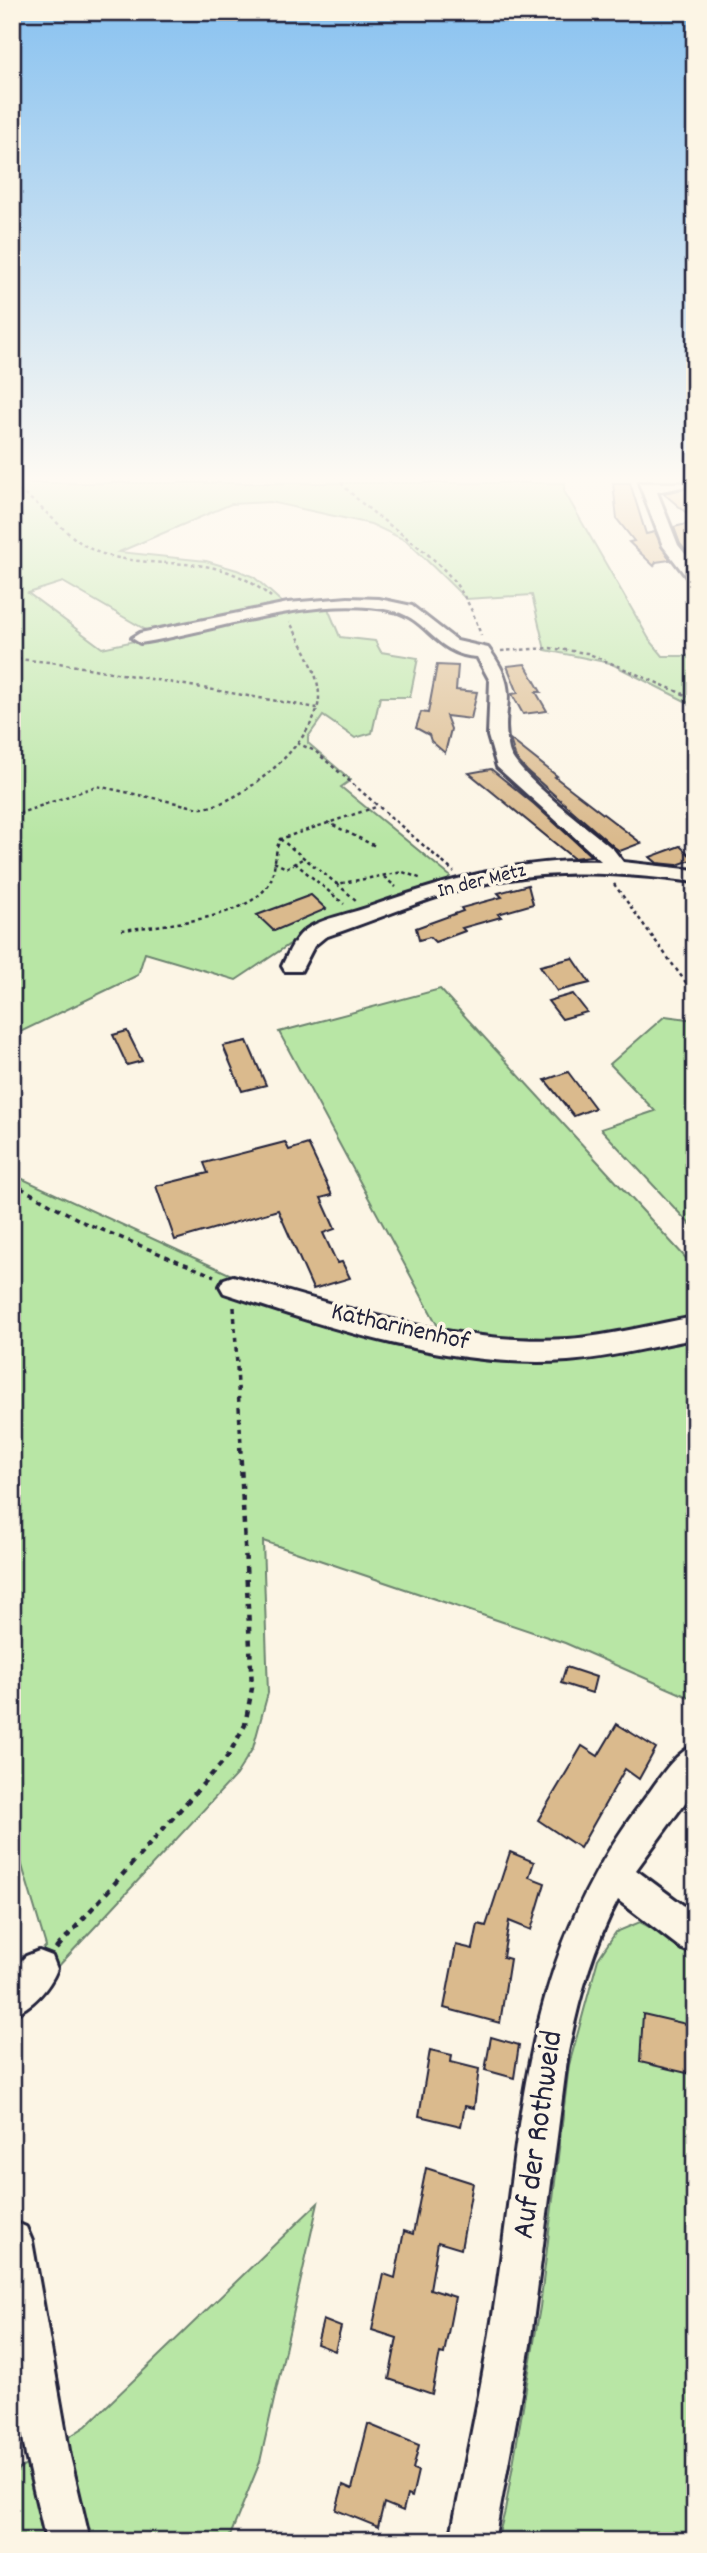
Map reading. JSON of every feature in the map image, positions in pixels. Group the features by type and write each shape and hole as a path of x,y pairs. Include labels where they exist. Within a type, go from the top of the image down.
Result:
{"street":[{"path":"140,638 282,608 326,604 376,604 402,608 416,615 446,644 472,652 482,652 494,665 503,691 496,733 498,751 506,767 606,853 611,867"},
{"name":"In der Metz","path":"293,966 312,927 467,882 542,868 611,867 695,876"},
{"name":"Katharinenhof","path":"233,1286 427,1339 501,1349 568,1350 695,1328"},
{"name":"Auf der Rothweid","path":"472,2541 512,2340 545,2084 561,1998 588,1924 612,1874 695,1762"},
{"path":"612,1874 695,1936"},
{"path":"12,1997 38,1969"},
{"path":"12,2241 48,2456 68,2541"}],"path":[{"path":"12,816 97,786 137,793 169,805 196,809 217,807 236,797 266,773 296,743 320,698 310,665 282,608 276,602"},
{"path":"472,602 477,611 482,652 550,648 587,653 695,699"},
{"path":"12,655 17,659 59,663 317,708"},
{"path":"296,743 315,751 376,807 467,882"},
{"path":"122,930 239,907 253,901 267,887 275,848 280,839 376,807"},
{"path":"326,822 375,846"},
{"path":"280,839 358,902"},
{"path":"274,862 286,867 304,858"},
{"path":"295,863 345,906"},
{"path":"611,867 613,883 695,995"},
{"path":"337,884 402,872 411,873 442,891"},
{"path":"384,877 400,891"},
{"path":"12,1183 36,1200 170,1255 233,1286 252,1688 245,1725 228,1756 38,1969"}],"green space":[{"path":"12,602 40,602 102,648 288,608 327,606 340,637 375,641 381,652 418,658 410,697 380,697 372,733 355,738 323,716 308,737 308,743 351,780 341,787 450,876 447,884 311,930 236,980 145,953 138,975 12,1036"},
{"path":"98,602 282,602 285,605 153,634"},
{"path":"534,602 628,602 649,639 663,656 687,656 695,651 695,706 610,663 545,650"},
{"path":"440,989 695,1268 695,1700 565,1643 263,1541 268,1693 253,1748 236,1775 55,1970 12,2024 12,1983 46,1946 12,1832 12,1174 238,1278 441,1332 279,1032"},
{"path":"665,1016 695,1020 695,1230 601,1129 655,1111 610,1064"},
{"path":"640,1922 695,1951 695,2541 497,2541 505,2511 540,2307 569,2065 598,1959 616,1932"},
{"path":"318,2203 260,2462 228,2541 12,2541 12,2474 86,2426"}],"building":[{"path":"525,664 541,692 536,692 547,711 523,714 512,694 518,693 507,666"},
{"path":"437,665 458,666 456,690 477,692 471,719 446,716 451,729 445,753 431,741 429,735 416,728 421,712 428,713"},
{"path":"510,739 641,843 620,851 614,847 527,771 516,759"},
{"path":"491,769 591,856 573,858 469,773"},
{"path":"680,846 694,859 677,865 657,863 650,857"},
{"path":"528,885 533,904 498,914 501,917 462,928 465,931 435,942 430,937 419,940 416,928 463,911 461,908 502,897 498,893"},
{"path":"311,895 326,909 274,931 257,915"},
{"path":"573,958 590,983 557,991 540,966"},
{"path":"573,994 587,1012 562,1019 548,1001"},
{"path":"127,1031 142,1061 127,1065 113,1035"},
{"path":"247,1041 266,1085 242,1091 223,1046"},
{"path":"568,1072 595,1108 574,1116 545,1080"},
{"path":"285,1142 289,1150 308,1144 332,1195 321,1198 335,1229 323,1233 337,1263 342,1262 350,1278 313,1289 278,1210 175,1240 156,1186 208,1173 204,1163"},
{"path":"566,1667 596,1677 592,1693 561,1683"},
{"path":"617,1724 656,1748 639,1779 625,1769 580,1848 538,1820 582,1746 598,1756"},
{"path":"510,1852 534,1862 529,1877 545,1883 531,1930 509,1921 503,1957 510,1959 500,2023 444,2008 456,1945 473,1949 478,1924 486,1926"},
{"path":"643,2014 695,2026 695,2075 640,2062"},
{"path":"491,2037 519,2045 514,2078 485,2070"},
{"path":"430,2050 452,2055 451,2062 479,2069 474,2108 465,2106 461,2126 419,2116"},
{"path":"426,2168 473,2183 461,2249 438,2242 430,2289 455,2297 444,2354 440,2353 432,2394 389,2379 397,2338 372,2330 384,2274 395,2278 404,2231 413,2234"},
{"path":"323,2320 341,2327 335,2351 317,2344"},
{"path":"368,2424 419,2445 413,2469 418,2471 412,2497 407,2495 403,2511 384,2503 378,2527 336,2510 343,2485 352,2489"}]}
